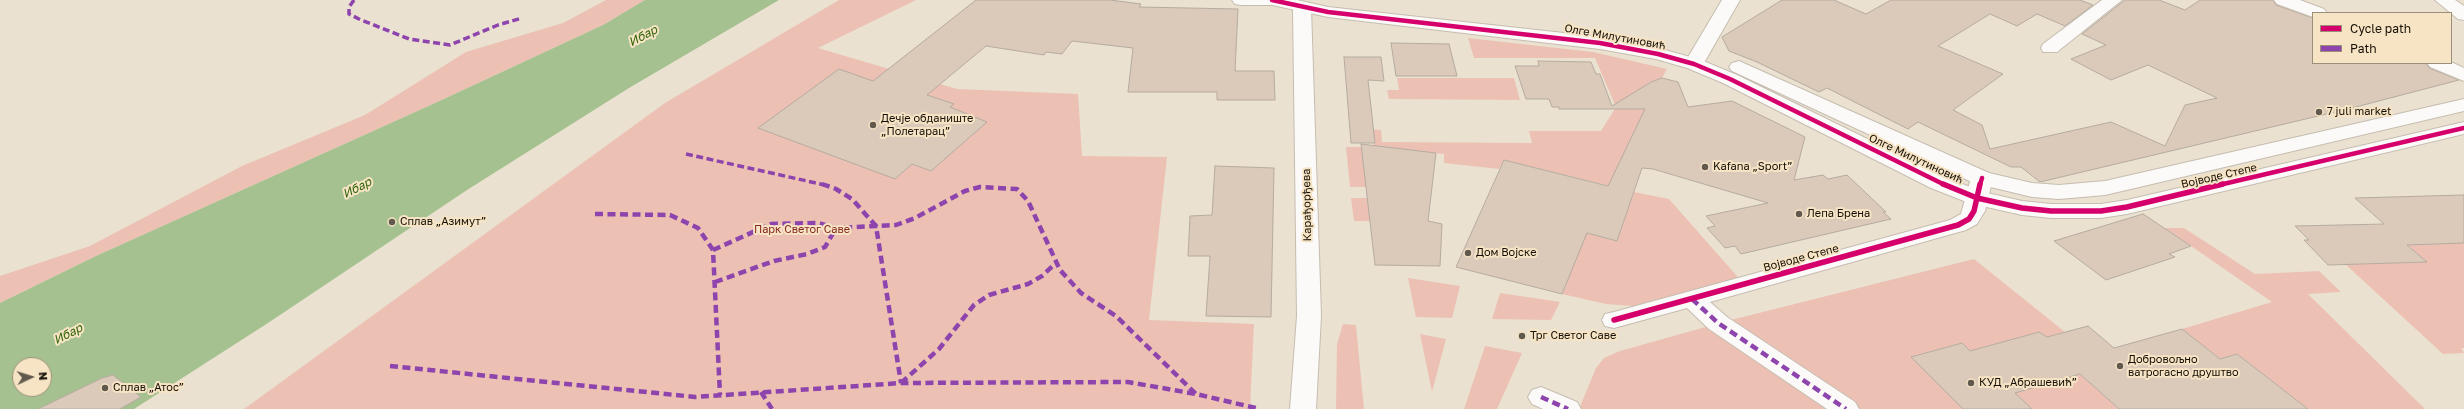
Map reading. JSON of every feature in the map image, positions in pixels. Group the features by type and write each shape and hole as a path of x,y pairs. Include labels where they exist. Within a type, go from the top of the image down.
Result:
{"street":[{"name":"Олге Милутиновић","path":"1241,0 1273,0 1600,43 1658,54 1697,57"},
{"name":"Олге Милутиновић","path":"1347,0 1606,30 1697,57 1979,188"},
{"path":"1697,57 1731,0"},
{"path":"2050,48 2113,0"},
{"path":"2283,0 2315,12"},
{"name":"Карађорђева","path":"1302,4 1309,316 1303,409"},
{"path":"2439,64 2464,75"},
{"name":"Војводе Степе","path":"1979,188 2059,192 2105,188 2464,105"},
{"name":"Војводе Степе","path":"1979,188 2022,208 2051,211 2101,211 2127,207 2464,128"},
{"name":"Војводе Степе","path":"1614,320 1958,225 1969,219 1974,211 1979,188"},
{"path":"1692,299 1718,323 1846,409"},
{"path":"1541,397 1568,409"}],"green space":[{"path":"606,0 645,0 603,25 433,104 96,256 0,303 0,276 90,246 242,166 365,115 466,52 563,23"},
{"name":"Парк Светог Саве","path":"839,0 916,0 818,48 957,89 1078,94 1082,156 1167,157 1149,320 1254,324 1250,409 244,409 665,103"},
{"path":"1468,38 1593,52 1667,69 1662,78 1648,83 1655,89 1610,186 1504,160 1499,169 1444,163 1444,154 1374,147 1371,129 1381,130 1382,142 1532,143 1529,131 1601,131 1616,107 1595,58 1474,58"},
{"path":"1397,78 1514,78 1520,100 1389,99 1387,90 1399,90"},
{"path":"1346,147 1362,147 1367,187 1350,187"},
{"path":"1634,192 1669,199 1744,284 1659,308 1606,304 1562,294 1585,232 1617,241"},
{"path":"1351,198 1368,198 1379,221 1354,221"},
{"path":"2165,228 2184,228 2255,274 2319,271 2341,292 2308,294 2425,409 2308,409 2237,354 2220,359 2182,329 2272,302"},
{"path":"2464,243 2464,348 2461,348 2464,353 2443,354 2345,264 2426,262 2408,245"},
{"path":"1974,259 2065,332 2047,337 2039,332 1970,351 1962,343 1911,357 1963,409 1579,409 1596,368 1604,358 1620,351 1727,321"},
{"path":"1408,278 1460,286 1452,318 1416,317"},
{"path":"1500,293 1560,302 1551,320 1492,319"},
{"path":"1343,324 1356,325 1364,409 1336,409 1337,344"},
{"path":"1420,334 1446,339 1432,392"},
{"path":"1485,346 1522,353 1497,409 1464,409"},
{"path":"2080,374 2119,409 2032,409 2015,393"}],"water":[{"name":"Ибар","path":"645,0 779,0 629,88 467,190 268,323 134,409 0,409 0,303 96,256 433,104 603,25"}],"building":[{"path":"976,0 1110,0 1141,4 1139,7 1238,9 1235,71 1274,71 1275,100 1217,100 1217,92 1128,92 1133,48 1072,41 1062,54 1046,52 1044,55 986,46 927,95 954,104 950,107 987,122 931,171 912,164 895,179 758,128 839,69 873,81"},
{"path":"1782,0 1834,0 1866,14 1891,0 2080,0 2093,5 2065,26 2037,14 2017,26 1990,14 1938,46 2003,74 1953,110 1982,125 1990,149 2111,122 2165,146 2185,105 2217,98 2148,65 2111,80 2071,59 2106,45 2082,34 2125,0 2159,0 2185,10 2200,0 2273,0 2276,5 2312,18 2312,64 2427,64 2429,68 2459,80 2352,108 2040,182 2021,167 2011,167 1918,122 1908,129 1827,88 1819,92 1757,62 1729,51 1722,37"},
{"path":"1391,43 1449,44 1457,76 1396,76"},
{"path":"1344,57 1381,57 1384,81 1368,80 1375,143 1351,143"},
{"path":"1538,61 1591,62 1596,74 1600,74 1612,106 1651,82 1662,78 1678,82 1688,107 1732,101 1805,137 1794,180 1823,175 1828,179 1847,175 1886,212 1883,212 1891,219 1741,254 1735,246 1725,248 1707,228 1715,226 1706,216 1768,203 1653,169 1642,168 1617,241 1587,233 1562,294 1456,267 1504,160 1608,186 1645,109 1559,109 1559,107 1552,107 1549,99 1526,99 1515,66 1539,66"},
{"path":"1361,144 1436,153 1428,221 1442,224 1440,266 1375,265"},
{"path":"1215,166 1274,168 1271,317 1206,316 1210,256 1188,256 1190,216 1212,215"},
{"path":"2464,195 2464,243 2407,245 2427,262 2328,265 2304,240 2309,240 2295,226 2384,224 2355,198"},
{"path":"2143,214 2191,246 2169,254 2175,257 2106,280 2054,241"},
{"name":"Добровољно ватрогасно друштво","path":"2088,326 2114,348 2182,329 2220,359 2237,354 2308,409 2119,409 2080,374 2015,393 2032,409 1963,409 1911,357 1962,343 1970,351 2039,332 2047,337"},
{"name":"Сплав „Атос”","path":"113,375 141,397 120,409 38,409 102,378"}],"marked path":[{"path":"354,0 349,7 349,14 359,19 409,39 450,45 498,25 522,18"},
{"path":"686,154 818,183 836,189 852,199 876,226 901,383"},
{"path":"713,250 771,224 795,222 818,223 836,228 896,225 915,218 965,191 980,187 1017,189 1028,201 1060,270 1081,293 1116,316 1196,394"},
{"path":"595,214 640,213 670,215 698,228 713,250 720,395"},
{"path":"715,282 774,261 807,254 825,247 836,228"},
{"path":"901,383 939,349 974,305 989,295 1028,284 1042,276 1057,262"},
{"path":"1692,299 1718,323 1846,409"},
{"path":"390,366 695,397 901,383 1128,382 1196,394 1260,409"},
{"path":"761,392 772,409"},
{"path":"1541,397 1568,409"}],"cycle path":[{"path":"1272,0 1328,12 1600,43 1658,54 1694,64 1730,79 1939,183 1977,198 2022,208 2051,211 2101,211 2127,207 2464,128"},
{"path":"1614,320 1958,225 1969,219 1974,211 1982,178"}],"place":[{"name":"7 juli market","path":"2319,112"},
{"name":"Дечје обданиште „Полетарац”","path":"873,125"},
{"name":"Kafana „Sport”","path":"1705,167"},
{"name":"Лепа Брена","path":"1799,214"},
{"name":"Сплав „Азимут”","path":"392,222"},
{"name":"Дом Војске","path":"1468,253"},
{"name":"Трг Светог Саве","path":"1522,336"},
{"name":"Добровољно ватрогасно друштво","path":"2120,366"},
{"name":"КУД „Абрашевић”","path":"1971,383"},
{"name":"Сплав „Атос”","path":"105,388"}]}
